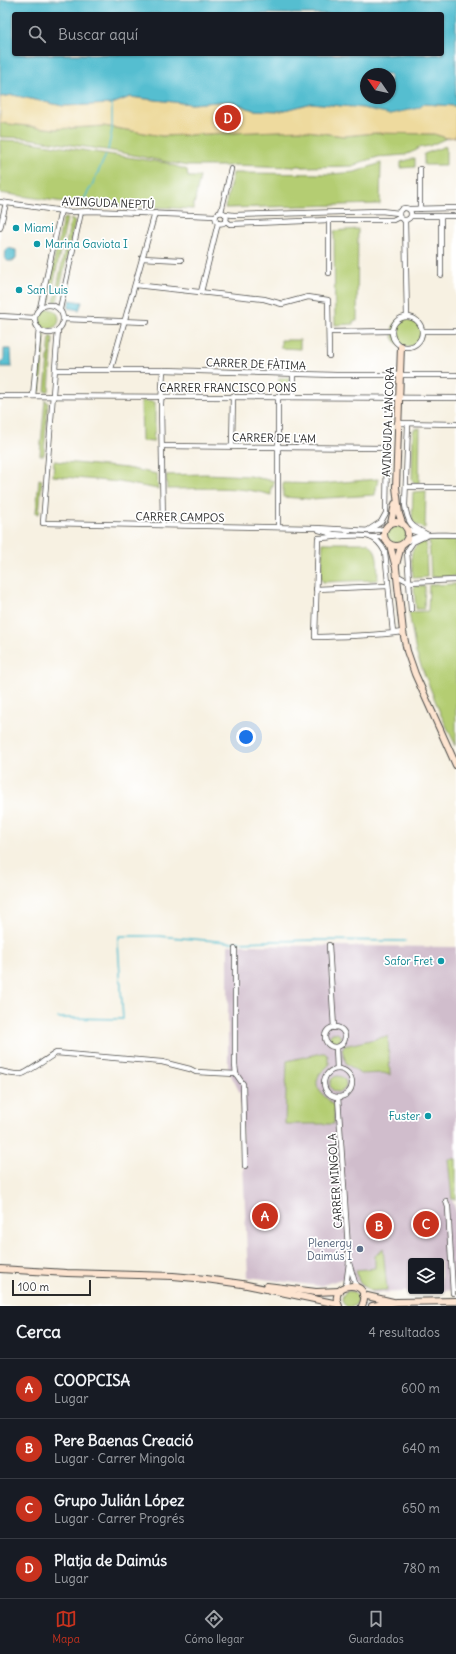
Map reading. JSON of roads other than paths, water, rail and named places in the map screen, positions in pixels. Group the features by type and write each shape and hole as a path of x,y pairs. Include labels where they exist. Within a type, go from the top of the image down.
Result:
{"main road":[{"name":"AVINGUDA L'ÀNCORA","path":"391,523 396,498 397,424 401,346"},
{"name":"AVINGUDA L'ÀNCORA","path":"396,498 402,524"},
{"path":"396,568 403,544 408,536 407,529 398,522 391,523 385,529 384,537 390,545 396,568 403,632 415,674 456,765"},
{"path":"390,545 394,546 403,544"},
{"path":"0,1269 60,1273 173,1276 242,1284 339,1305 337,1297 340,1291 346,1286 356,1286 360,1289 363,1295 362,1306"},
{"path":"242,1284 248,1283 316,1292 340,1291"},
{"path":"363,1295 397,1302"},
{"path":"372,1306 397,1302 456,1301"}],"street":[{"path":"420,169 420,209"},
{"path":"226,221 227,218 223,213 231,170"},
{"name":"AVINGUDA NEPTÚ","path":"0,202 81,212 216,216"},
{"path":"0,228 6,203"},
{"path":"226,221 230,224 330,220 393,220 399,215 403,208 456,208"},
{"path":"409,209 412,216"},
{"path":"33,396 39,328 35,318 40,308 61,210"},
{"path":"201,292 218,223 215,220 216,216 223,213 234,215 381,211 399,215 405,221 407,317"},
{"path":"39,328 47,333 55,332 63,323 64,319 60,309 81,212"},
{"path":"111,369 155,213"},
{"path":"405,221 409,220 412,216 456,216"},
{"path":"441,216 441,275"},
{"path":"329,273 330,220"},
{"path":"218,223 223,223 226,221"},
{"path":"142,258 181,260"},
{"path":"135,285 264,299 282,304 308,298 328,300 329,356"},
{"path":"40,308 51,305 60,309"},
{"path":"0,316 35,318"},
{"path":"407,317 416,320 422,331 420,341 406,347 401,346 395,340 392,331 396,323 407,317"},
{"path":"64,319 147,322"},
{"path":"53,396 58,330"},
{"path":"329,332 392,331"},
{"path":"422,331 456,331"},
{"name":"CARRER DE FÀTIMA","path":"56,370 111,369 293,374 456,375"},
{"path":"163,370 163,525"},
{"path":"293,374 293,397"},
{"name":"CARRER FRANCISCO PONS","path":"0,396 278,396 456,398"},
{"name":"CARRER CAMPOS","path":"53,396 43,523 316,528"},
{"path":"232,446 233,396"},
{"path":"278,396 278,528"},
{"path":"397,424 456,424"},
{"path":"408,424 405,505 408,523 428,535"},
{"name":"CARRER DE L'AM","path":"162,446 385,448 387,452 386,513 382,522 367,531"},
{"path":"406,487 456,487"},
{"path":"316,528 367,531 385,529"},
{"path":"316,528 322,531 350,536"},
{"path":"407,529 428,535"},
{"path":"411,610 407,551 413,542 428,535"},
{"path":"403,544 413,537 428,535 456,535"},
{"path":"384,537 350,536 318,538 315,637 403,632"},
{"path":"370,536 381,545 385,552 393,633"},
{"path":"396,575 410,582 456,580"},
{"path":"316,589 388,586"},
{"path":"329,945 334,1028"},
{"path":"235,949 236,1074 243,1084 245,1166"},
{"path":"334,1028 342,1031 345,1037 342,1043 336,1047 328,1044 325,1037 329,1030 334,1028"},
{"path":"336,1047 337,1070"},
{"path":"0,1071 13,1074 24,1074 56,1053 162,1062 190,1068 196,1072 236,1074"},
{"path":"337,1070 341,1070 348,1074 352,1082 350,1090 347,1094 338,1097 334,1096 327,1090 325,1082 329,1073 337,1070"},
{"name":"CARRER MINGOLA","path":"338,1097 350,1263 356,1286"},
{"path":"446,1201 449,1213 453,1293"},
{"name":"CARRER MINGOLA","path":"346,1286 350,1263"}],"water":[{"path":"0,0 456,0 456,106 424,104 419,108 391,114 363,108 311,103 281,111 253,110 230,101 191,104 130,97 112,104 63,106 13,95 0,97"},
{"path":"8,248 16,250 16,258 13,261 8,261 5,259 6,250"},
{"path":"70,300 82,302 79,310 68,308"},
{"path":"4,349 11,349 12,367 0,367 1,361 4,361"}],"waterway":[{"path":"108,150 112,130 112,104"},
{"path":"83,201 106,155"},
{"path":"58,1018 123,1019 118,943 120,936 158,936 229,942 316,940 405,941"}],"place":[{"name":"Platja de Daimús","path":"228,118"},
{"name":"Miami","path":"16,228"},
{"name":"Marina Gaviota I","path":"37,244"},
{"name":"San Luis","path":"19,290"},
{"name":"Safor Fret","path":"441,961"},
{"name":"Fuster","path":"428,1116"},
{"name":"COOPCISA","path":"265,1216"},
{"name":"Grupo Julián López","path":"426,1224"},
{"name":"Pere Baenas Creació","path":"379,1226"},
{"name":"Plenergy Daimús I","path":"360,1249"}]}
